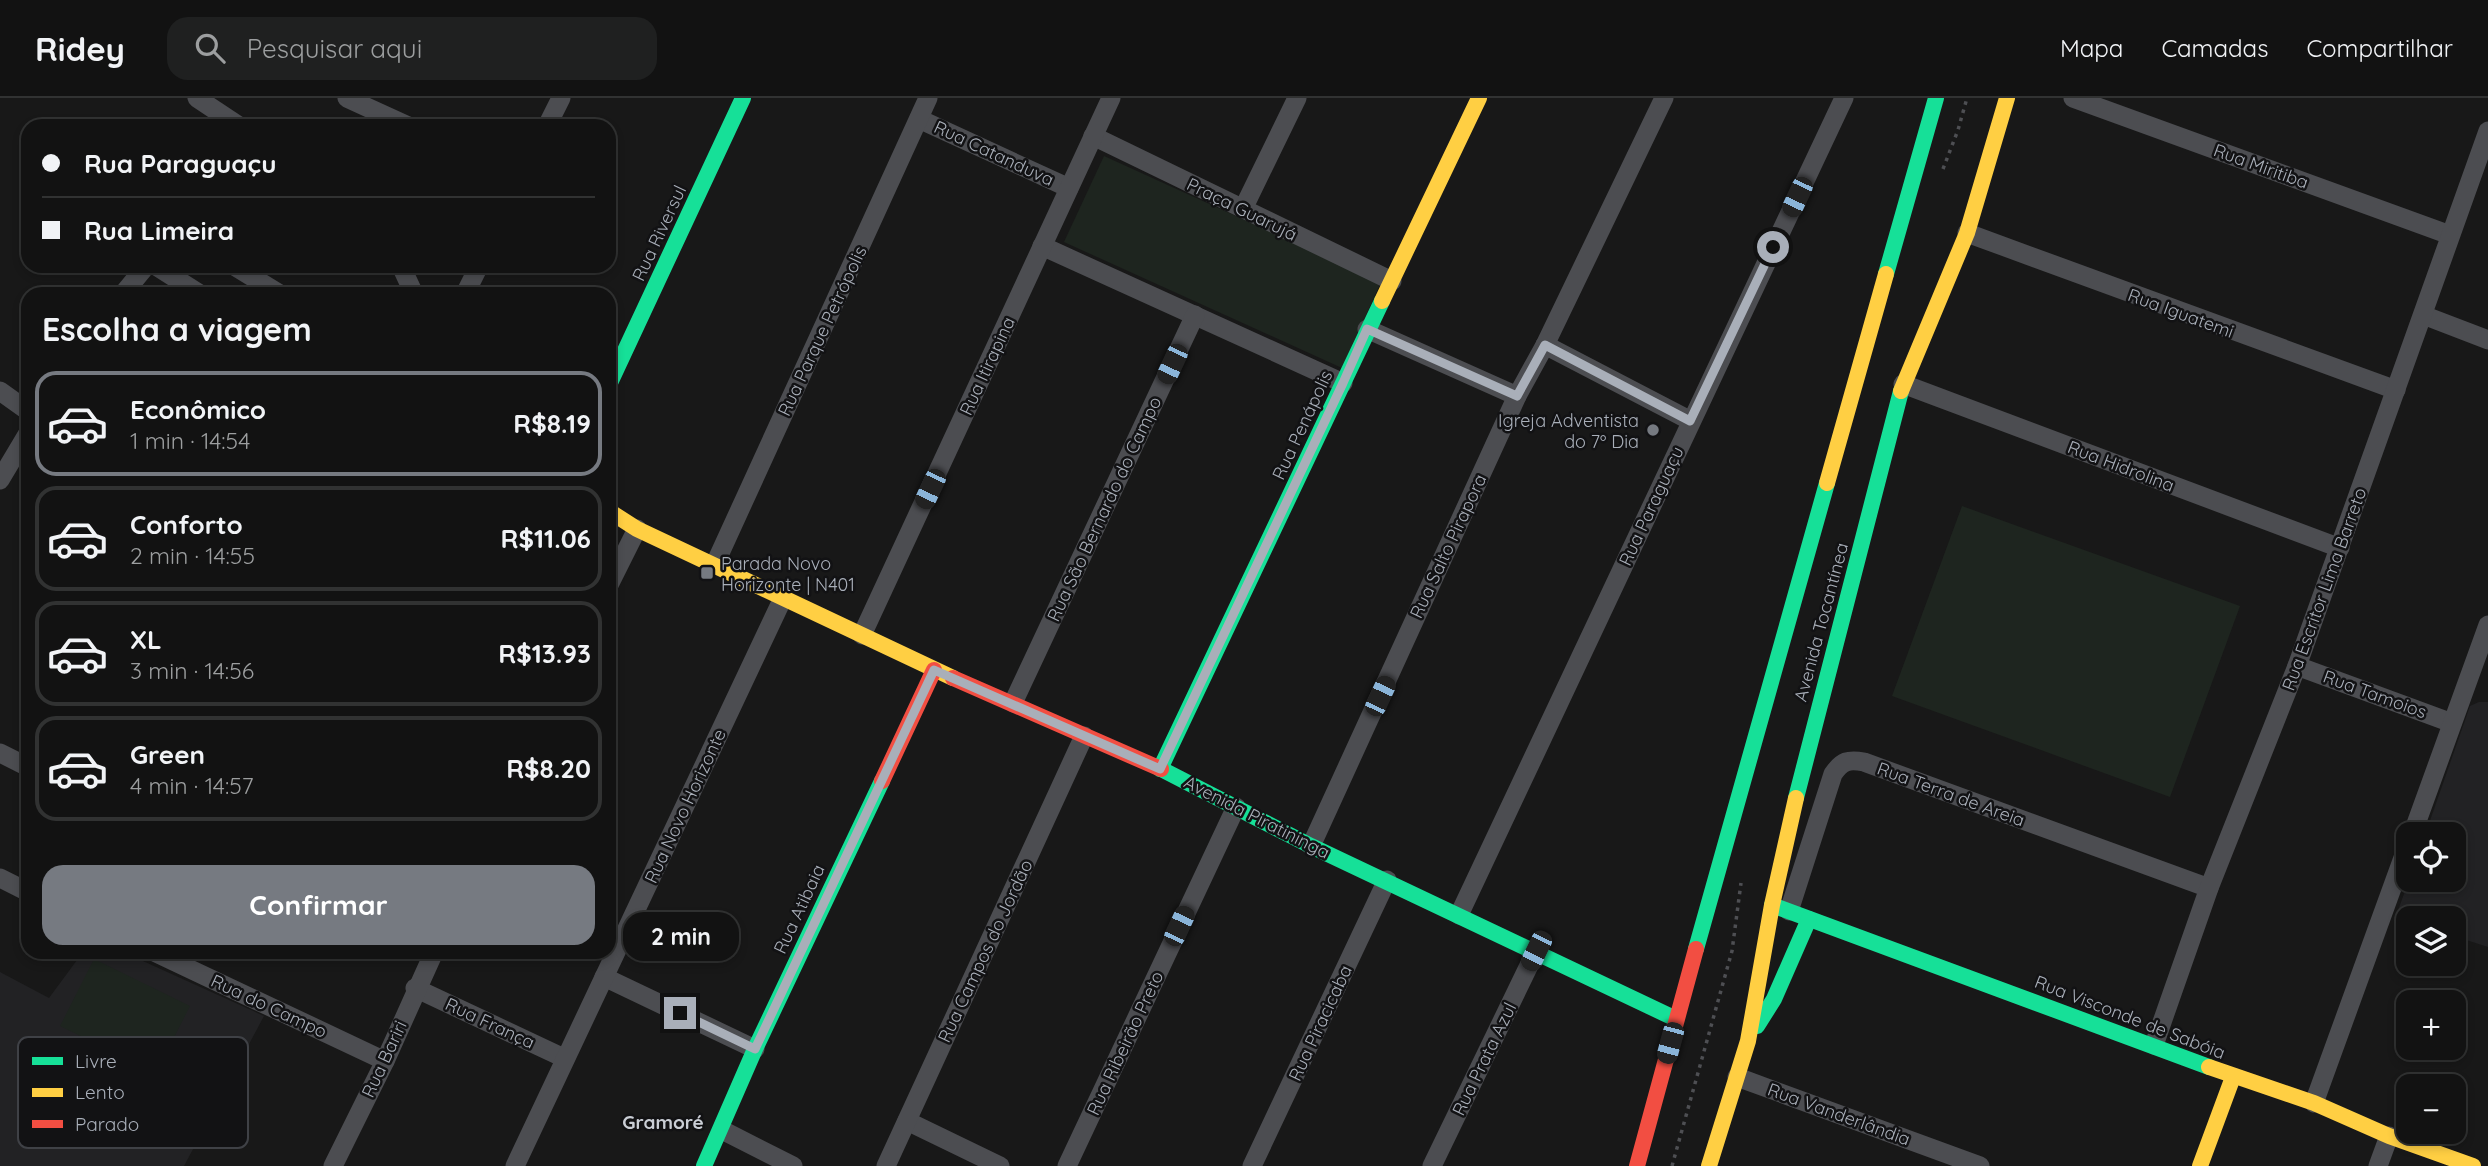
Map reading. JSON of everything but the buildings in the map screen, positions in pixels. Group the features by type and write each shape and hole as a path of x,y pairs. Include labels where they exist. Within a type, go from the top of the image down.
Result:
{"street":[{"path":"197,98 228,119"},
{"path":"347,98 377,104 398,119"},
{"path":"550,119 561,98"},
{"name":"Rua Riversul","path":"616,370 743,98"},
{"name":"Rua Parque Petrópolis","path":"715,564 928,98"},
{"name":"Rua Itirapina","path":"862,635 1111,98"},
{"path":"1243,209 1297,98"},
{"name":"Rua Penápolis","path":"1160,769 1479,98"},
{"name":"Rua Salto Pirapora","path":"1311,846 1517,396 1545,345 1664,98"},
{"name":"Rua Paraguaçu","path":"1460,915 1844,98"},
{"name":"Avenida Tocantínea","path":"1637,1166 1936,98"},
{"name":"Avenida Tocantínea","path":"1709,1166 1748,1041 1781,908 1809,742 1903,384 1967,233 2007,98"},
{"name":"Rua Miritiba","path":"2073,98 2450,235"},
{"name":"Rua Catanduva","path":"919,118 1069,188"},
{"name":"Rua Escritor Lima Barreto","path":"2154,1045 2209,888 2297,666 2488,131"},
{"name":"Praça Guarujá","path":"1093,136 1392,281"},
{"name":"Rua Iguatemi","path":"1967,233 2396,390"},
{"path":"1042,246 1343,383"},
{"path":"130,287 140,273"},
{"path":"167,273 189,287"},
{"path":"246,273 268,287"},
{"name":"Rua São Bernardo do Campo","path":"1013,703 1195,315"},
{"path":"2423,315 2488,340"},
{"path":"1367,329 1517,396"},
{"path":"1545,345 1690,421"},
{"name":"Rua Hidrolina","path":"1903,384 2340,548"},
{"path":"0,391 21,406"},
{"path":"0,480 21,445"},
{"name":"Avenida Piratininga","path":"616,516 637,529 934,670 1160,769 1311,846 1676,1019"},
{"path":"616,571 637,529"},
{"name":"Rua Novo Horizonte","path":"616,952 783,598"},
{"path":"2417,822 2488,625"},
{"name":"Rua Tamoios","path":"2297,666 2452,723"},
{"name":"Rua Atibaia","path":"704,1166 722,1130 755,1049 934,670"},
{"path":"2469,677 2488,683"},
{"name":"Rua Campos do Jordão","path":"886,1166 1084,736"},
{"path":"0,753 21,764"},
{"name":"Rua Terra de Areia","path":"1781,908 1833,774 1840,764 1850,760 1864,762 2209,888"},
{"name":"Rua Ribeirão Preto","path":"1067,1166 1236,807"},
{"path":"0,878 21,888"},
{"path":"2314,1103 2396,878"},
{"name":"Rua Piracicaba","path":"1252,1166 1387,880"},
{"name":"Rua Visconde de Sabóia","path":"1781,908 2154,1045 2233,1077 2314,1103 2389,1136 2473,1166"},
{"path":"1748,1041 1774,999 1809,919"},
{"name":"Rua Prata Azul","path":"1432,1166 1536,951"},
{"name":"Rua do Campo","path":"169,959 385,1060"},
{"name":"Rua Bariri","path":"333,1166 430,959"},
{"name":"Rua Novo Horizonte","path":"515,1166 613,959"},
{"path":"604,977 755,1049"},
{"name":"Rua França","path":"415,988 564,1058"},
{"name":"Rua Vanderlândia","path":"1737,1077 1980,1166"},
{"path":"2200,1166 2233,1077"},
{"path":"907,1121 1000,1166"},
{"path":"722,1130 793,1166"},
{"path":"2378,1166 2389,1136"}],"shaded area":[{"path":"1104,156 1381,282 1342,368 1064,242"},
{"path":"1962,506 2240,606 2170,797 1892,696"},
{"path":"2488,702 2488,947 2466,940 2466,906 2400,906 2405,892 2466,892 2466,822 2430,822 2470,706"},
{"path":"78,959 138,959 264,1016 248,1046 248,1037 18,1037 18,1148 194,1148 184,1166 0,1166 0,972 49,998"},
{"path":"94,959 190,1006 174,1037 82,1037 60,1026"}],"traffic: fast":[{"path":"616,370 743,98"},
{"path":"1886,274 1936,98"},
{"path":"1160,769 1382,301"},
{"path":"1796,798 1901,391"},
{"path":"1696,949 1827,483"},
{"path":"1161,769 1311,846 1676,1019"},
{"path":"704,1166 755,1049 882,781"},
{"path":"1772,905 2209,1067"},
{"path":"1757,1026 1774,999 1809,919"}],"traffic: slow":[{"path":"1382,301 1479,98"},
{"path":"1901,391 1967,233 2007,98"},
{"path":"1827,483 1886,274"},
{"path":"616,516 637,529 953,678"},
{"path":"1709,1166 1748,1041 1772,905 1796,798"},
{"path":"2209,1067 2314,1103 2389,1136 2473,1166"},
{"path":"2200,1166 2233,1077"}],"traffic: jam":[{"path":"882,781 934,670"},
{"path":"953,678 1161,769"},
{"path":"1637,1166 1696,949"}],"place":[{"name":"Igreja Adventista do 7º Dia","path":"1653,430"},
{"name":"Parada Novo Horizonte | N401","path":"707,573"}],"district":[{"name":"Gramoré","path":"663,1122"}],"route":[{"path":"680,1013 755,1049 934,670 1160,769 1367,329 1517,396 1545,345 1690,421 1773,247"}]}
